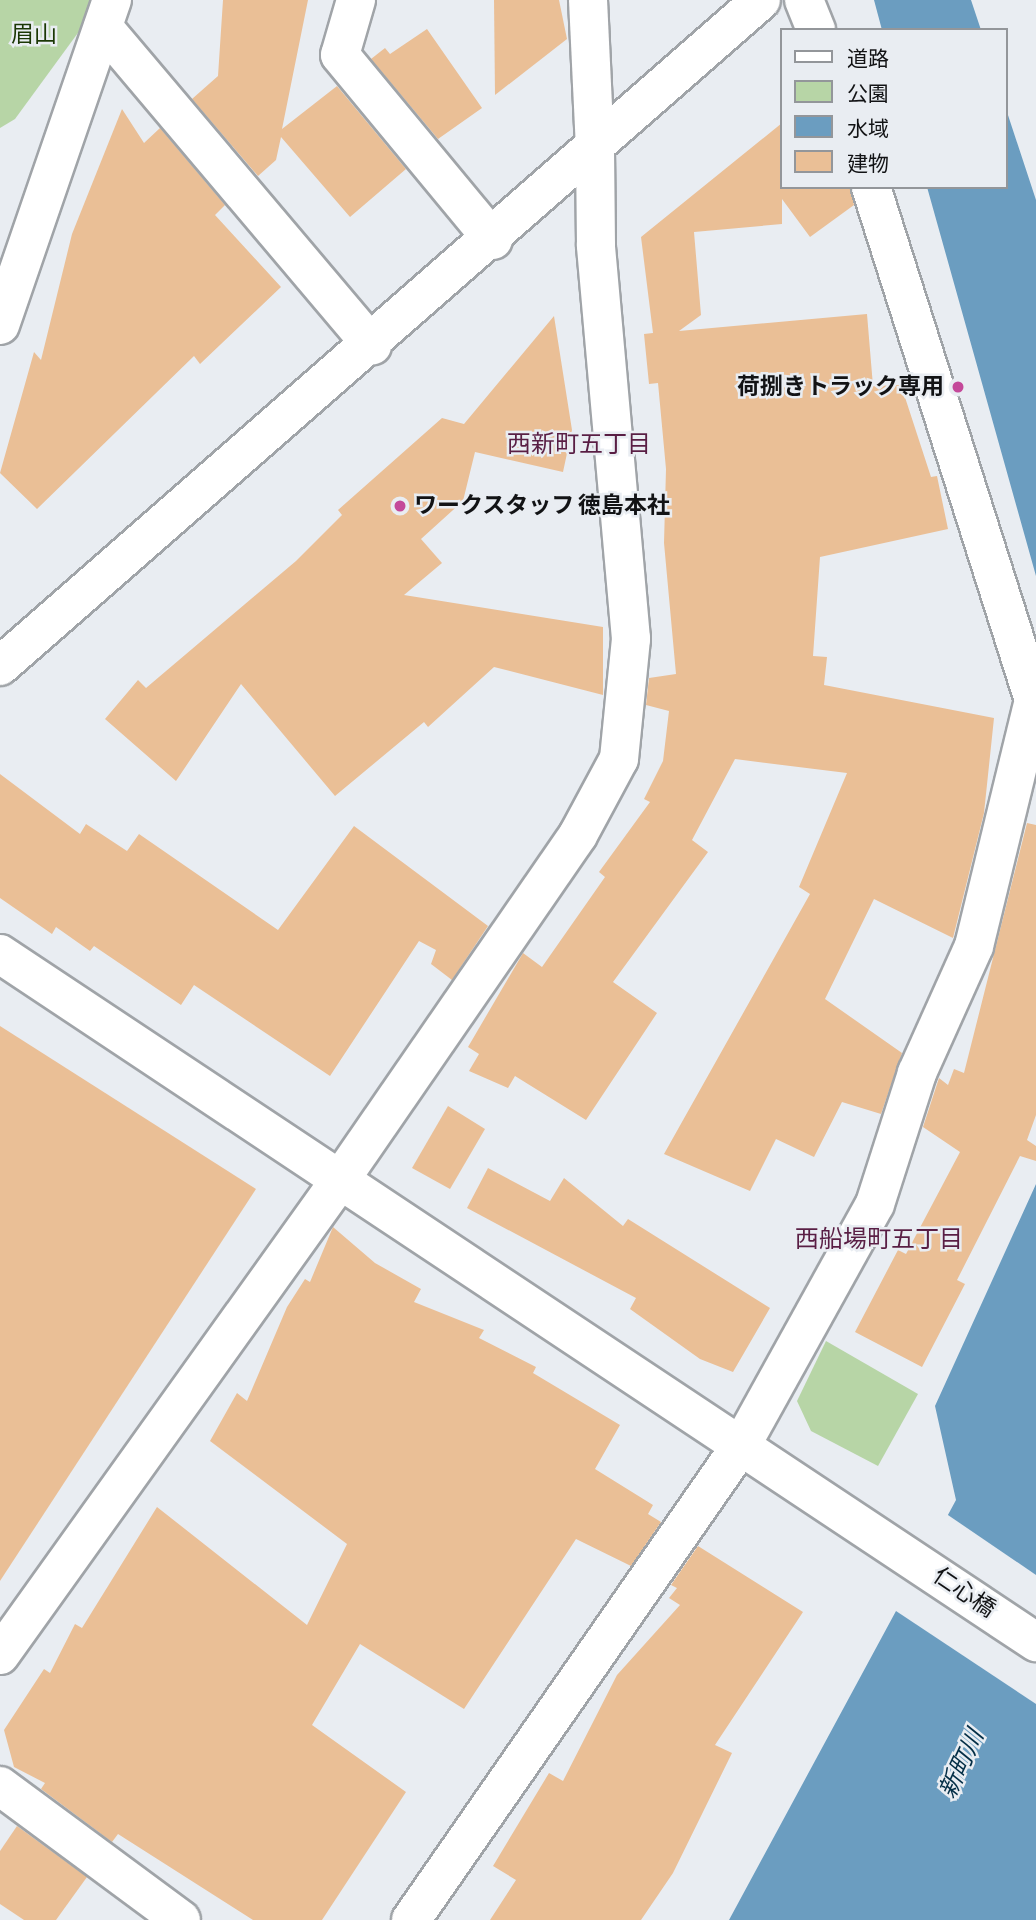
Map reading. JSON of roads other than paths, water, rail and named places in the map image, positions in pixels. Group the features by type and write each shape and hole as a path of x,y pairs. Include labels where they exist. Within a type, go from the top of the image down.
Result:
{"street":[{"path":"356,0 340,55 493,240"},
{"path":"0,1655 340,1180 578,835 620,759 631,639 596,245 595,147 588,0"},
{"path":"0,666 493,240 761,0"},
{"path":"803,0 815,28"},
{"path":"108,14 372,345"},
{"path":"0,325 108,14"},
{"path":"411,1920 742,1444 874,1204 917,1073 974,946 1035,699 871,189"},
{"name":"仁心橋","path":"0,954 742,1444 1036,1642"},
{"path":"0,1786 181,1920"}],"water":[{"path":"874,0 971,0 980,28 881,28"},
{"path":"1008,115 1036,200 1036,576 928,189 1008,189"},
{"name":"新町川","path":"1036,1184 1036,1920 729,1920 956,1500 935,1406"}],"place":[{"name":"荷捌きトラック専用","path":"958,387"},
{"name":"ワークスタッフ 徳島本社","path":"400,506"}],"district":[{"name":"西新町五丁目","path":"579,445"},
{"name":"西船場町五丁目","path":"879,1240"}],"park label":[{"name":"眉山","path":"34,35"}]}
